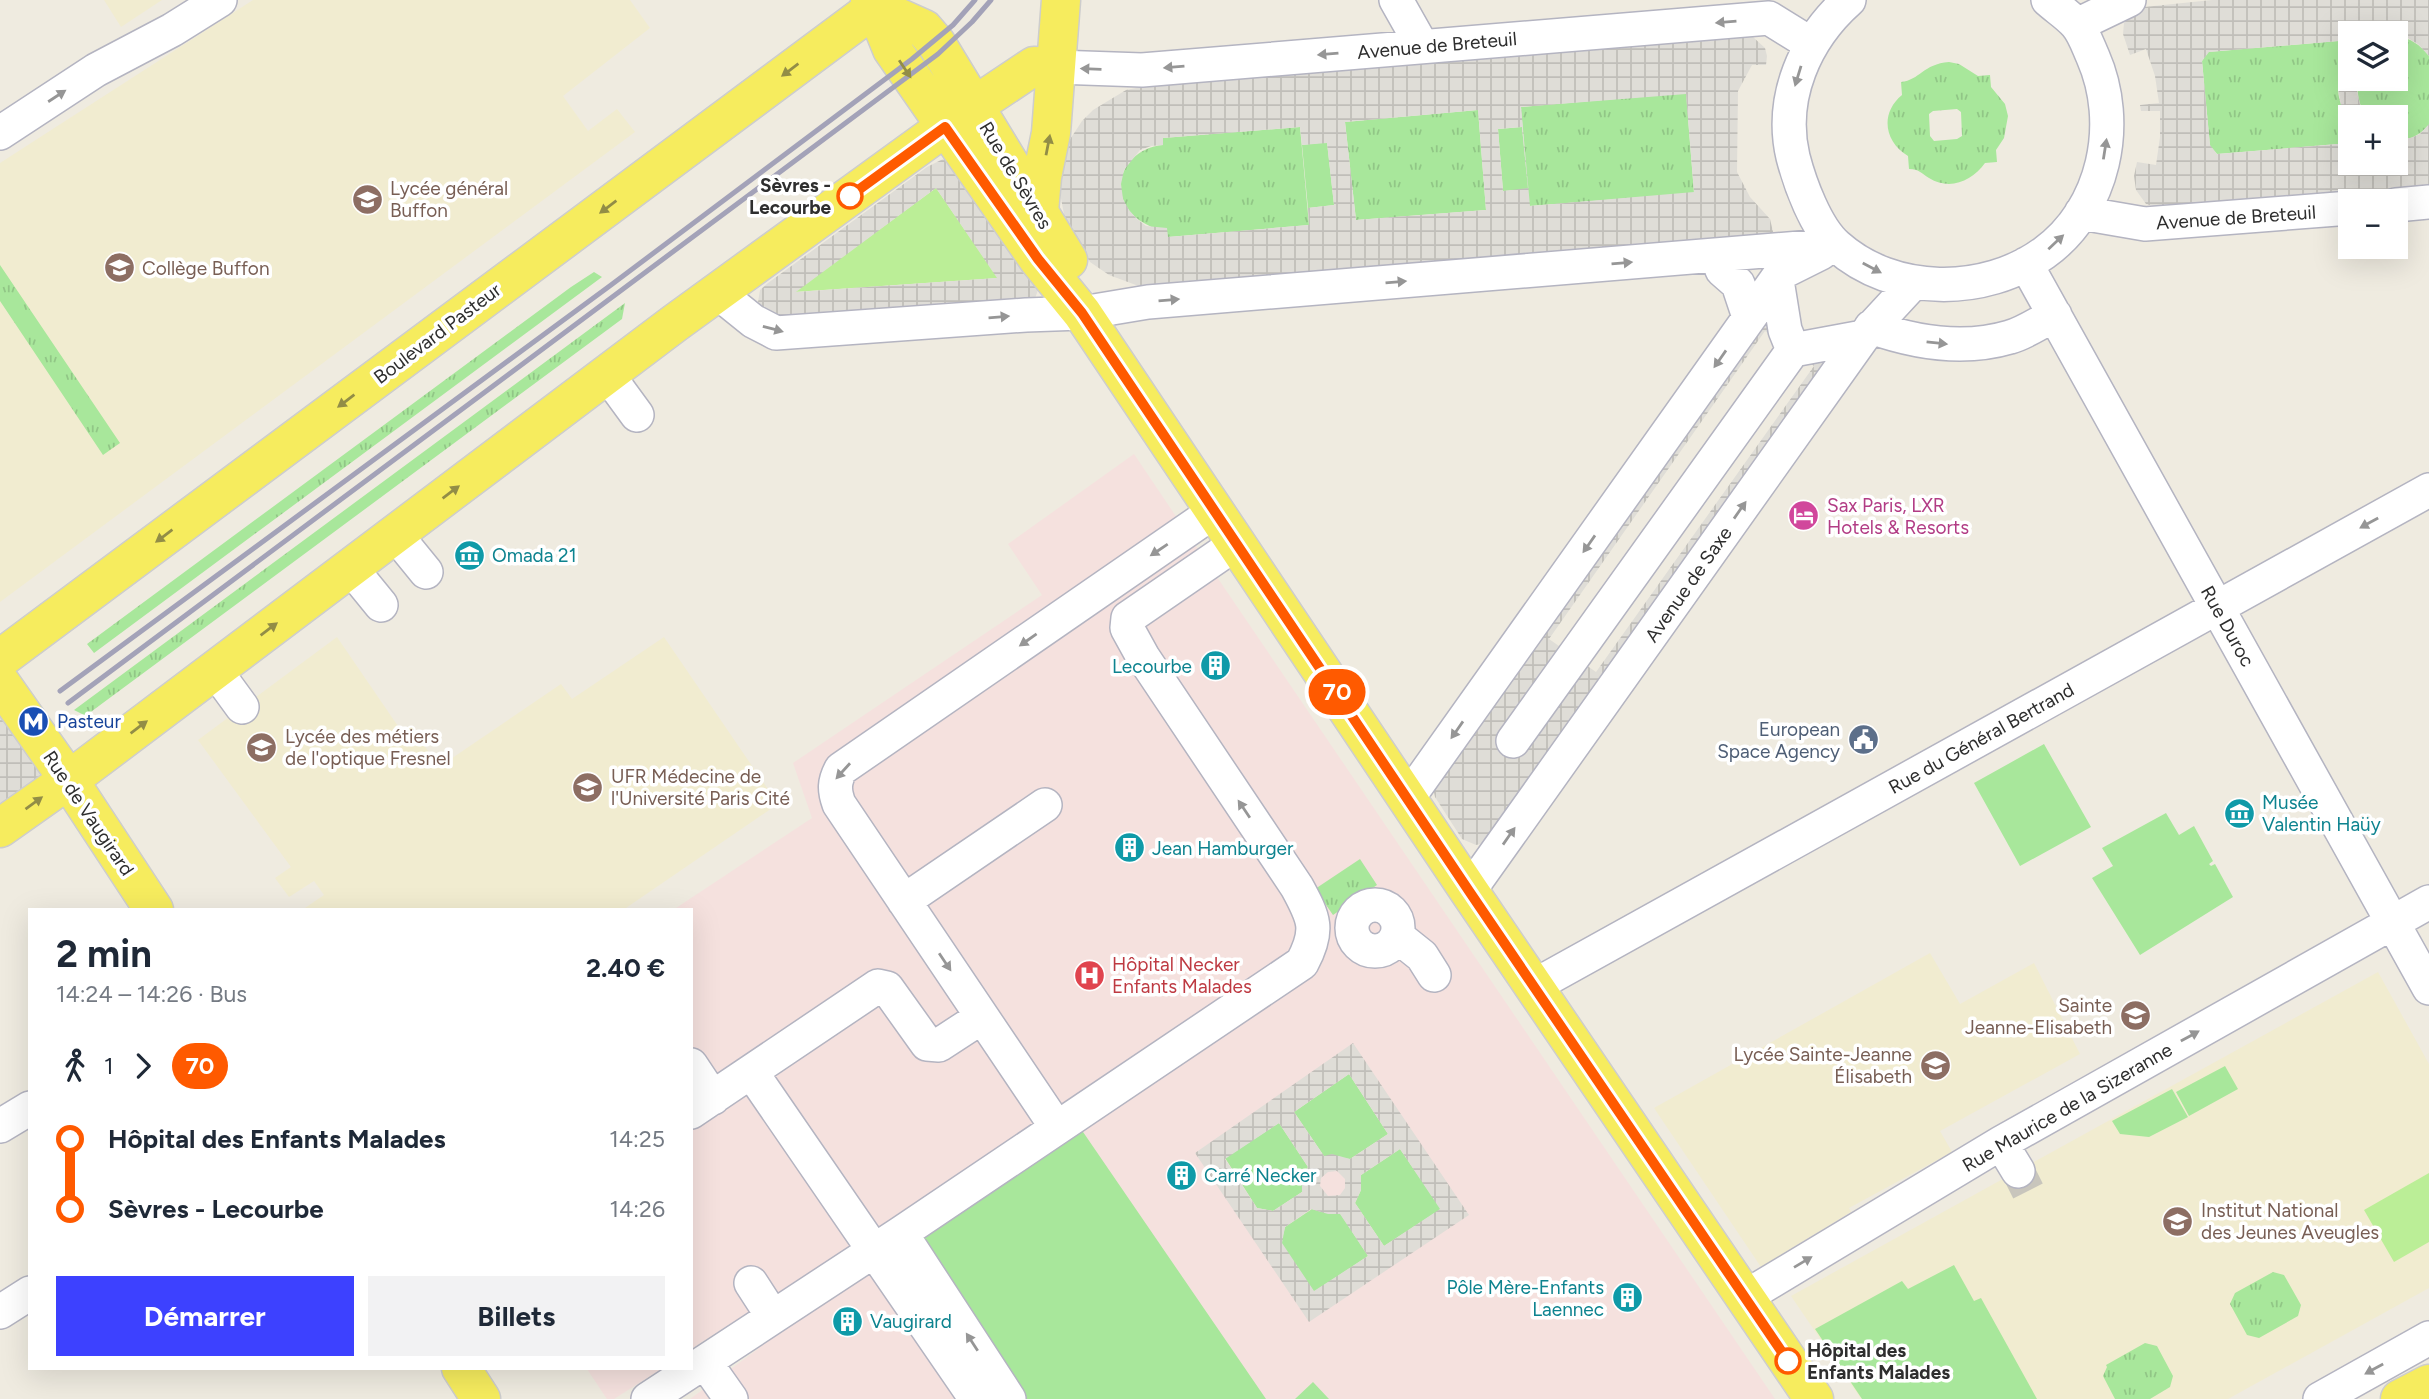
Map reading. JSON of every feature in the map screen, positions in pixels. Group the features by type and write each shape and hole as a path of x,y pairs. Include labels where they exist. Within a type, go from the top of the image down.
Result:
{"main road":[{"path":"1039,212 1042,177 1051,133 1061,0"},
{"name":"Rue de Sèvres","path":"877,2 924,29 936,43 959,116 1038,259 1082,313 1469,891 1814,1399"},
{"name":"Rue de Sèvres","path":"877,2 892,49 959,116 1039,212 1070,264 1082,313"},
{"name":"Boulevard Pasteur","path":"0,659 877,2"},
{"path":"0,828 215,670 717,292 959,116 1034,66 1056,67"},
{"name":"Rue de Vaugirard","path":"0,682 153,908"},
{"path":"462,1370 481,1399"},
{"path":"2400,1399 2429,1384"}],"street":[{"path":"0,134 96,71 172,30 220,0"},
{"path":"1396,0 1422,46"},
{"path":"1849,0 1824,26 1801,64 1792,96 1789,129 1797,172 1814,211 1836,246 1878,273 1913,283 1952,284 1987,279 2026,264 2045,253 2081,213 2096,186 2104,157 2108,126 2105,96 2097,67 2077,25 2048,0"},
{"path":"2077,25 2098,0"},
{"path":"2077,25 2129,0"},
{"name":"Avenue de Breteuil","path":"1056,67 1142,70 1422,46 1641,14 1774,9 1811,44"},
{"path":"2408,204 2429,202"},
{"name":"Avenue de Breteuil","path":"2081,213 2145,224 2338,209"},
{"path":"717,292 753,321 776,333 1026,314 1082,313 1148,302 1836,246"},
{"path":"1408,798 1781,273 1836,246"},
{"path":"1717,255 1723,270 1738,284 1749,317"},
{"name":"Rue Duroc","path":"2026,264 2429,988"},
{"path":"1777,280 1785,330 1793,350"},
{"name":"Avenue de Saxe","path":"1469,891 1867,332 1913,283"},
{"path":"1513,741 1793,350 1867,332 1913,341 1978,344 2012,337 2054,315"},
{"path":"607,374 637,415"},
{"name":"Rue du Général Bertrand","path":"1534,986 2429,490"},
{"path":"1057,1128 839,804 835,780 841,769 1215,511"},
{"path":"396,534 426,572"},
{"path":"693,1370 1302,963 1311,947 1314,930 1312,914 1297,887 1143,657 1127,628 1128,618 1237,543"},
{"path":"350,567 381,604"},
{"path":"1084,601 1128,618"},
{"path":"215,670 242,707"},
{"path":"904,901 1045,805"},
{"name":"Rue Maurice de la Sizeranne","path":"1745,1297 2001,1143 2429,902"},
{"path":"1314,930 1352,925 1352,932 1358,943 1373,951 1387,948 1397,936 1422,956 1434,975"},
{"path":"693,1072 702,1105 765,1075 878,986 887,988 927,1044 939,1045 982,1017"},
{"path":"765,1075 888,1242 1009,1399"},
{"path":"0,1126 28,1109"},
{"path":"2001,1143 2018,1171"},
{"path":"888,1242 968,1396"},
{"path":"751,1283 762,1324"},
{"path":"0,1312 28,1294"},
{"path":"2320,1399 2429,1338"},
{"path":"705,1362 731,1399"},
{"path":"648,1399 693,1370"}],"shaded area":[{"path":"104,0 162,0 121,27"},
{"path":"253,0 630,0 650,28 563,96 588,131 617,109 635,132 0,602 0,163"},
{"path":"2212,0 2429,0 2429,56 2408,38 2408,21 2338,21 2338,41 2209,52 2202,61 2210,145 2217,154 2338,144 2338,175 2408,175 2408,138 2420,134 2429,124 2429,187 2338,189 2338,194 2161,208 2146,204 2136,190 2134,176 2137,162 2156,165 2160,111 2141,111 2140,105 2159,103 2155,76 2146,49 2130,55 2123,34 2124,23 2135,10"},
{"path":"1753,37 1765,48 1766,65 1752,65 1738,91 1737,172 1750,197 1770,219 1775,240 1144,288 1109,275 1090,262 1066,225 1059,188 1063,150 1082,121 1093,110 1126,90","holes":["1686,94 1694,192 1530,206 1521,107","1478,110 1486,210 1356,220 1345,122","1300,127 1302,145 1327,143 1334,205 1308,208 1309,225 1168,237 1167,228 1146,226 1129,210 1123,199 1121,184 1124,170 1140,150 1163,145 1163,138","1522,127 1528,188 1503,191 1498,129"]},
{"path":"2339,91 2357,91 2360,105 2341,105"},
{"path":"943,159 950,161 1036,284 1038,290 1033,304 776,319 761,313 758,302 760,290 927,167","holes":["936,188 997,278 796,292"]},
{"path":"1769,309 1775,338 1765,331 1549,639 1596,672 1814,366 1806,360 1839,348 1489,842 1476,845 1462,839 1435,797 1433,788"},
{"name":"Hôpital Necker Enfants Malades","path":"1134,454 1775,1399 690,1399 758,1349 759,1344 741,1317 693,1348 693,908 676,908 812,818 793,763 1042,595 1008,544"},
{"name":"UFR Médecine de l'Université Paris Cité","path":"337,637 402,732 411,726 439,767 561,684 572,699 664,637 778,804 626,908 305,908 324,895 314,881 289,897 275,878 291,867 198,740"},
{"path":"0,704 42,770 38,778 0,806"},
{"path":"1930,953 1960,1004 2034,963 2080,1054 1940,1131 1952,1152 1849,1208 1851,1212 1761,1267 1654,1108"},
{"name":"Institut National des Jeunes Aveugles","path":"2378,972 2429,1064 2429,1288 2228,1399 1861,1399 1791,1296"},
{"name":"Carré Necker","path":"1353,1043 1469,1215 1309,1322 1195,1153","holes":["1349,1074 1388,1134 1350,1159 1332,1154 1324,1156 1294,1112","1279,1123 1308,1167 1302,1181 1302,1192 1273,1211 1257,1208 1225,1159","1400,1149 1440,1209 1384,1246 1355,1203 1361,1190 1361,1175","1337,1171 1345,1179 1345,1188 1340,1195 1328,1196 1320,1186 1321,1178 1328,1172","1311,1209 1340,1214 1368,1256 1314,1291 1282,1243 1285,1227"]},
{"path":"588,1370 659,1370 614,1399 607,1399"}],"green space":[{"path":"2408,39 2429,56 2429,125 2418,134 2408,138 2408,105 2360,103 2357,91 2408,91"},
{"path":"2338,41 2338,94 2342,105 2338,105 2338,144 2217,154 2210,146 2202,61 2208,52"},
{"path":"1940,63 1959,64 1978,76 1990,75 1991,87 2005,104 2008,116 2004,138 1996,150 1997,162 1985,163 1974,175 1953,184 1937,182 1909,169 1908,156 1894,143 1888,127 1890,110 1902,95 1901,82","holes":["1957,109 1961,112 1962,136 1934,141 1930,136 1929,114 1933,111"]},
{"path":"1686,93 1694,193 1529,206 1521,107"},
{"path":"1478,110 1486,210 1356,220 1345,122"},
{"path":"1300,127 1309,225 1168,237 1135,217 1124,202 1121,180 1125,169 1140,153 1163,145 1163,138"},
{"path":"1522,127 1528,189 1503,191 1498,129"},
{"path":"1327,142 1334,205 1308,208 1302,145"},
{"path":"936,188 998,278 794,292"},
{"path":"0,265 120,443 103,455 0,301"},
{"path":"594,272 602,277 94,653 87,644 571,287"},
{"path":"625,303 622,319 88,714 74,710"},
{"path":"2044,744 2091,827 2020,866 1974,783"},
{"path":"2166,813 2179,835 2194,826 2213,861 2209,864 2215,864 2233,897 2140,955 2092,878 2113,866 2102,848"},
{"path":"1360,859 1377,885 1333,915 1315,889"},
{"path":"2225,1066 2238,1089 2189,1116 2176,1092"},
{"path":"1349,1074 1388,1134 1350,1159 1324,1156 1294,1112"},
{"path":"2172,1089 2188,1117 2149,1137 2120,1134 2112,1121"},
{"path":"1279,1123 1308,1167 1304,1173 1302,1192 1273,1211 1257,1208 1225,1158"},
{"path":"1081,1129 1266,1399 1026,1399 918,1236"},
{"path":"1400,1149 1441,1209 1384,1246 1355,1203 1361,1190 1361,1175"},
{"path":"2429,1173 2429,1242 2394,1262 2364,1210"},
{"path":"1312,1209 1340,1213 1368,1256 1314,1292 1281,1243 1285,1227"},
{"path":"1954,1265 1974,1301 1981,1298 2037,1399 1862,1399 1815,1329 1902,1281 1908,1289"},
{"path":"2273,1272 2284,1275 2301,1305 2298,1316 2259,1338 2247,1335 2230,1304 2235,1293"},
{"path":"2145,1343 2157,1346 2173,1376 2170,1387 2150,1399 2115,1399 2103,1376 2106,1365"},
{"path":"1313,1382 1329,1399 1295,1399"}],"tunnel":[{"path":"2018,1171 2028,1191"}],"railway":[{"path":"60,691 611,285 912,59 953,25 975,0"},
{"path":"68,703 938,54 991,0"}],"bus line":[{"name":"70","path":"850,196 945,127 1038,259 1082,313 1788,1361"}],"place":[{"name":"Sèvres - Lecourbe","path":"850,196"},
{"name":"Lycée général Buffon","path":"367,199"},
{"name":"Collège Buffon","path":"119,268"},
{"name":"Sax Paris, LXR Hotels & Resorts","path":"1804,516"},
{"name":"Omada 21","path":"469,555"},
{"name":"Lecourbe","path":"1215,666"},
{"name":"Pasteur","path":"34,721"},
{"name":"European Space Agency","path":"1863,740"},
{"name":"Lycée des métiers de l'optique Fresnel","path":"262,747"},
{"name":"UFR Médecine de l'Université Paris Cité","path":"588,787"},
{"name":"Musée Valentin Haüy","path":"2239,813"},
{"name":"Jean Hamburger","path":"1129,848"},
{"name":"Hôpital Necker Enfants Malades","path":"1089,975"},
{"name":"Sainte Jeanne-Elisabeth","path":"2135,1016"},
{"name":"Lycée Sainte-Jeanne Élisabeth","path":"1935,1065"},
{"name":"Carré Necker","path":"1181,1175"},
{"name":"Institut National des Jeunes Aveugles","path":"2178,1221"},
{"name":"Pôle Mère-Enfants Laennec","path":"1627,1298"},
{"name":"Vaugirard","path":"847,1321"},
{"name":"Hôpital des Enfants Malades","path":"1788,1361"}]}
